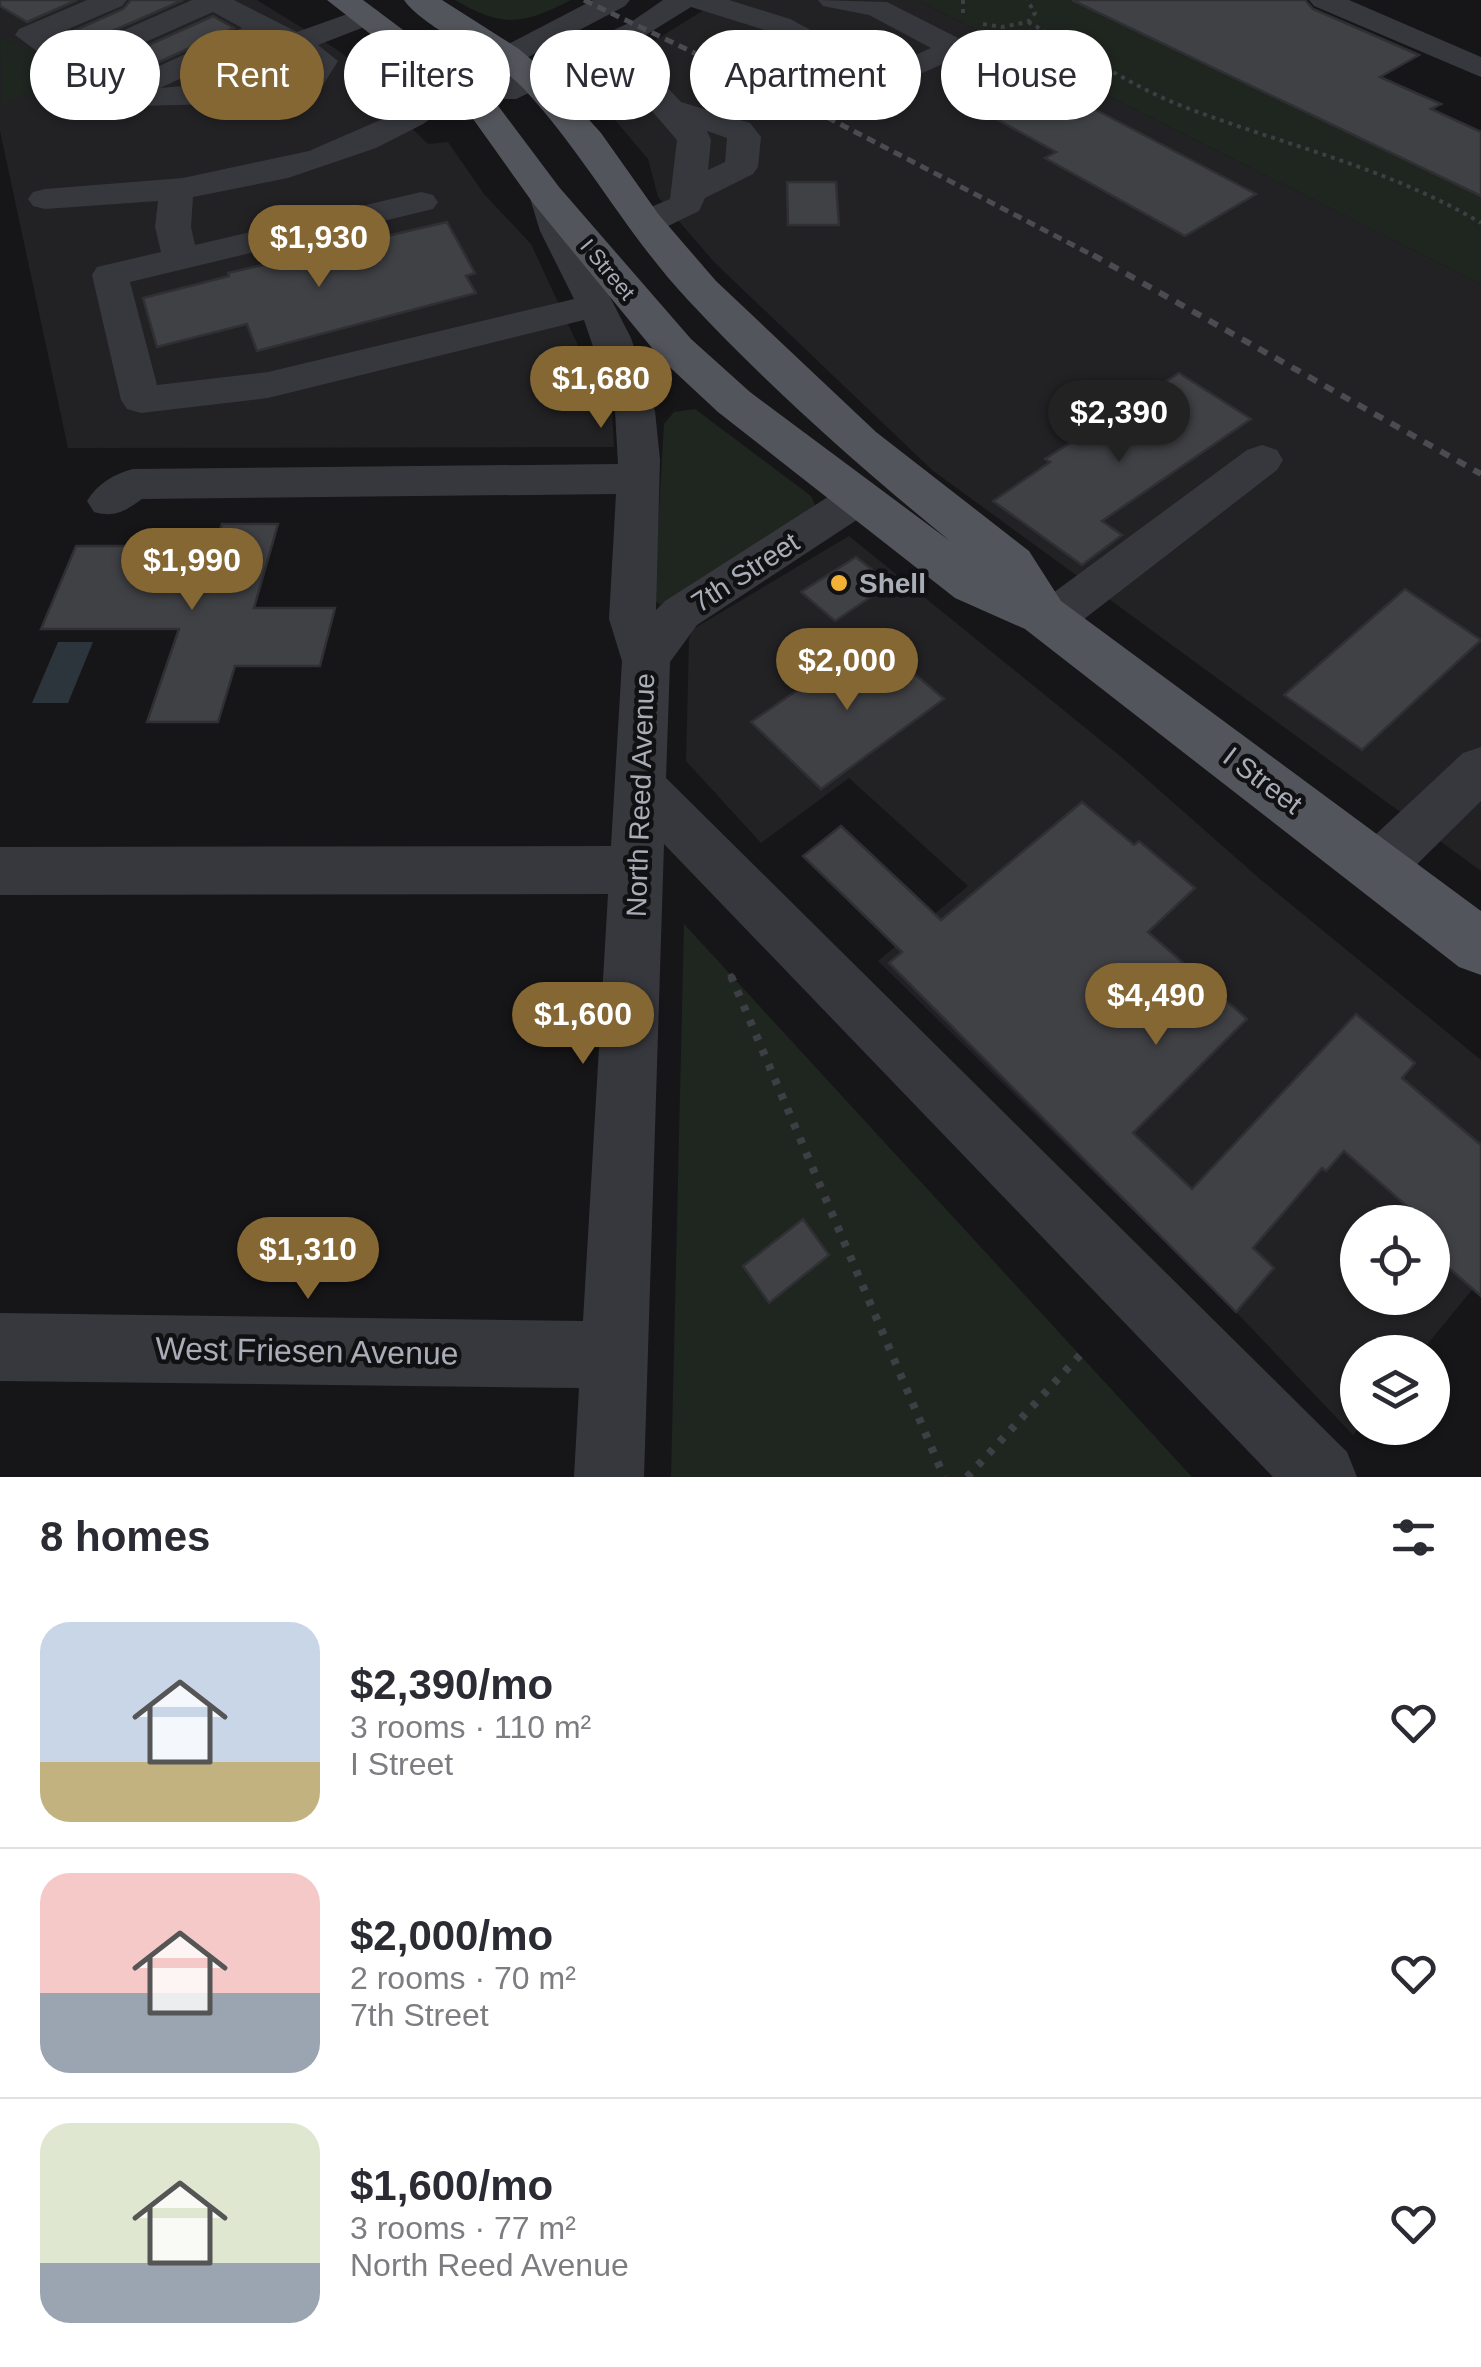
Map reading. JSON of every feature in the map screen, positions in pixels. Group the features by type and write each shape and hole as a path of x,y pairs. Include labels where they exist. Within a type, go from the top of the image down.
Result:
{"main road":[{"name":"I Street","path":"420,0 521,68 588,141 645,223 701,290 860,443 1010,564 1047,618"},
{"name":"I Street","path":"355,8 384,30"},
{"name":"I Street","path":"488,120 676,348 745,411 973,585 1047,618 1481,947"}],"street":[{"path":"42,30 112,0"},
{"path":"521,68 615,0"},
{"path":"638,30 682,0"},
{"path":"698,0 779,25 883,81 955,48 876,8 838,1 779,25"},
{"path":"1324,0 1481,68"},
{"path":"147,30 212,1 270,30"},
{"path":"317,30 355,8"},
{"path":"160,76 266,28"},
{"path":"510,73 530,66"},
{"path":"645,223 680,210 690,200 694,140 670,107"},
{"path":"673,110 729,127 744,137 741,167 690,192"},
{"path":"45,200 177,188 297,164 409,120"},
{"path":"177,188 172,228 181,258"},
{"name":"North Reed Avenue","path":"546,194 558,231 598,304 636,411 638,479 632,619 646,661 609,1477"},
{"path":"421,202 110,275 141,400 268,385 598,304"},
{"path":"1047,618 1262,460"},
{"path":"108,501 133,484 638,479"},
{"name":"7th Street","path":"646,661 661,634 681,613 860,497"},
{"path":"640,784 1322,1477"},
{"path":"1378,867 1472,793"},
{"path":"0,871 637,870"},
{"name":"West Friesen Avenue","path":"0,1347 614,1355"}],"path":[{"path":"963,0 960,8 968,19"},
{"path":"978,23 1002,27 1028,22 1035,13 1027,0"},
{"path":"1028,22 1180,106 1371,166 1418,186 1481,223"},
{"path":"730,974 944,1477"},
{"path":"968,1477 1080,1355"}],"shaded area":[{"path":"0,0 257,0 305,30 180,30 180,120 324,120 324,42 336,49 344,55 344,120 404,120 428,144 448,142 484,194 531,244 587,365 612,409 614,447 68,448 0,131"},
{"path":"455,0 571,0 513,20 486,15"},
{"path":"720,0 918,0 977,30 941,30 941,120 1112,120 1112,98 1481,284 1481,871 932,470 714,262 658,197 648,159 615,120 670,120 670,31"},
{"path":"918,0 1070,0 1481,197 1481,284 1112,98 1112,30 977,30"},
{"path":"0,37 30,51 30,91 2,105"},
{"path":"695,409 811,496 816,507 660,605 654,599 664,424 674,412"},
{"path":"849,536 1125,760 1260,879 1481,1060 1481,1279 1435,1335 1340,1335 1340,1421 1236,1312 878,961 968,886 849,778 761,843 686,761 689,639 693,629"},
{"path":"58,642 93,642 68,703 32,703"},
{"path":"684,924 1192,1477 671,1477"}],"building":[{"path":"0,0 77,0 27,22 0,6"},
{"path":"131,0 183,0 115,30 76,30 123,9"},
{"path":"1072,0 1305,0 1313,9 1419,55 1380,77 1441,104 1431,109 1481,132 1481,196"},
{"path":"213,16 234,28 230,30 182,30"},
{"path":"180,31 180,52 160,62 160,40"},
{"path":"1112,118 1256,194 1185,236 1045,158 1056,152 998,120"},
{"path":"787,182 836,182 839,225 788,225"},
{"path":"447,222 475,273 466,276 476,293 257,351 247,324 157,347 143,298 229,276 228,273"},
{"path":"1179,373 1251,419 1102,521 1122,535 1082,565 993,501 1050,462 1045,459"},
{"path":"222,524 278,524 254,608 335,608 320,666 235,666 218,722 147,722 179,629 41,629 76,546 214,546"},
{"path":"856,557 890,584 835,621 801,592"},
{"path":"1405,589 1481,640 1362,750 1284,695"},
{"path":"873,638 944,699 821,789 751,722"},
{"path":"1082,802 1134,845 1139,841 1195,888 1148,932 1247,1019 1133,1133 1192,1189 1356,1014 1415,1063 1402,1078 1481,1145 1481,1296 1450,1269 1450,1205 1406,1205 1344,1151 1326,1171 1322,1168 1253,1248 1274,1268 1236,1312 889,963 902,952 803,856 841,826 941,920"},
{"path":"803,1219 829,1255 769,1303 743,1266"}],"railway":[{"path":"584,0 813,110 1098,258"},
{"path":"1093,255 1481,474"}],"place":[{"name":"Shell","path":"839,583"}]}
